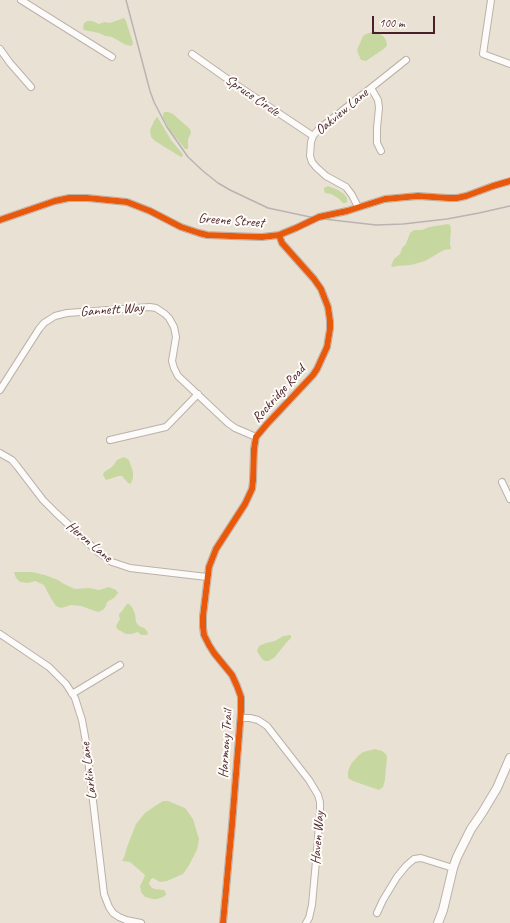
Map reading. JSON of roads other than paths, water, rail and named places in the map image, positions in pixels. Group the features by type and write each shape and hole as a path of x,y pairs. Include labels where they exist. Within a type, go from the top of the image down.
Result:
{"main road":[{"path":"438,923 446,901 453,868 457,858 471,829 497,788 510,758"}],"street":[{"path":"21,0 112,57"},
{"path":"491,0 483,54 510,64"},
{"path":"0,49 31,87"},
{"name":"Spruce Circle","path":"192,54 313,136"},
{"name":"Oakview Lane","path":"358,208 352,195 346,187 326,176 312,162 310,156 311,142 313,136 318,130 406,60"},
{"path":"371,88 378,100 377,143 381,151"},
{"name":"Greene Street","path":"0,220 55,201 69,198 118,200 150,211 187,230 207,234 254,237 279,234 319,217 358,208 385,199 422,196 448,198 460,197 510,181"},
{"name":"Rockridge Road","path":"207,577 214,553 245,504 252,490 256,438 273,417 313,375 321,363 329,339 329,314 324,295 314,279 280,240 279,234"},
{"name":"Gannett Way","path":"0,390 39,329 44,323 55,316 67,313 150,307 161,311 172,323 176,337 172,364 178,376 228,423 256,438"},
{"path":"110,440 166,427 198,394"},
{"name":"Heron Lane","path":"0,453 12,460 43,500 56,513 98,552 112,562 130,568 207,577"},
{"path":"502,482 510,499"},
{"name":"Harmony Trail","path":"207,577 203,616 204,635 211,649 232,675 241,697 241,718 222,923"},
{"name":"Larkin Lane","path":"0,634 49,667 66,684 72,694 79,709 86,742 104,894 113,913 126,920 141,923"},
{"path":"72,694 120,665"},
{"name":"Haven Way","path":"241,718 258,720 267,726 309,780 318,795 320,812 312,905 309,918 306,923"},
{"path":"377,913 397,877 414,859 421,858 453,868"}],"railway":[{"path":"126,0 150,91 167,127 188,157 218,183 230,190 268,208 315,218 376,225 403,224 447,219 510,206"}]}
